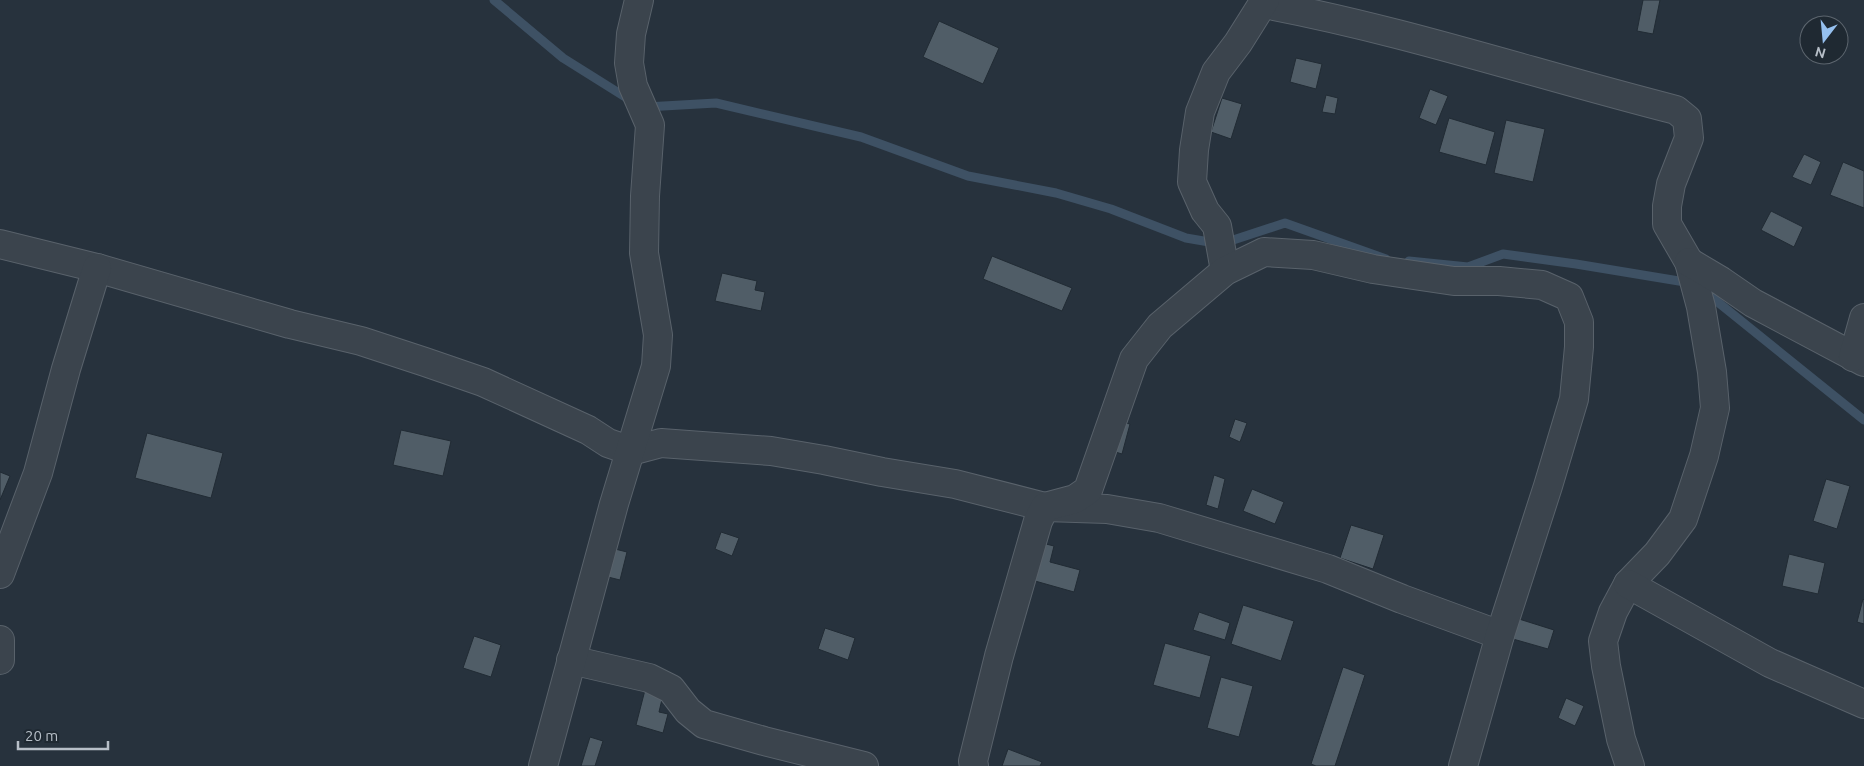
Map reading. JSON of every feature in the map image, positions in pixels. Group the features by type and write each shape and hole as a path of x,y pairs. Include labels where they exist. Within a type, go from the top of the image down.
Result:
{"street":[{"path":"544,766 614,504 656,366 658,335 644,253 645,196 650,125 633,86 629,64 631,34 640,0"},
{"path":"1225,271 1217,226 1205,210 1192,182 1194,150 1200,112 1216,72 1238,44 1264,2 1327,16 1676,110 1687,119 1689,138 1672,184 1667,224 1689,262 1701,307 1712,372 1715,408 1704,456 1683,519 1657,554 1628,584 1613,612 1604,641 1606,666 1621,739 1630,766"},
{"path":"0,244 97,268 290,324 360,341 483,382 588,430 608,443 630,451 661,443 771,451 955,484 1045,507 1107,509 1159,518 1328,569 1500,635"},
{"path":"974,766 973,761 999,656 1038,521 1045,507 1076,498 1088,490 1134,359 1160,326 1225,271 1264,252 1313,255 1373,269 1454,281 1499,281 1542,285 1569,297 1579,322 1574,399 1500,635 1464,766"},
{"path":"1689,262 1721,281 1752,304 1807,331 1859,360 1864,318"},
{"path":"2,562 23,516 38,473 66,369 97,268"},
{"path":"1628,584 1770,663 1864,704"},
{"path":"0,640 0,660"},
{"path":"571,660 648,678 671,688 688,711 704,724 864,766"}],"building":[{"path":"1643,0 1660,0 1653,34 1637,31"},
{"path":"939,21 999,48 983,84 923,57"},
{"path":"1296,58 1322,64 1316,89 1290,82"},
{"path":"1430,89 1448,96 1436,125 1419,118"},
{"path":"1326,95 1338,98 1335,114 1322,112"},
{"path":"1222,98 1242,104 1231,139 1211,132"},
{"path":"1449,118 1495,132 1486,165 1439,152"},
{"path":"1506,120 1545,129 1533,182 1494,173"},
{"path":"1804,154 1821,162 1811,185 1792,177"},
{"path":"1843,162 1864,171 1864,208 1830,195"},
{"path":"1771,211 1803,227 1794,247 1761,230"},
{"path":"992,256 1072,288 1062,311 983,279"},
{"path":"722,273 757,281 755,290 765,292 761,311 715,301"},
{"path":"1235,419 1247,423 1240,442 1229,437"},
{"path":"1116,421 1130,424 1122,454 1109,450"},
{"path":"401,430 451,441 443,476 393,465"},
{"path":"147,433 223,453 211,498 135,478"},
{"path":"0,472 10,476 0,500"},
{"path":"1214,475 1225,479 1218,509 1206,505"},
{"path":"1826,479 1850,486 1837,529 1813,521"},
{"path":"1252,489 1284,502 1275,524 1243,511"},
{"path":"1351,525 1384,535 1373,569 1340,558"},
{"path":"721,532 739,538 732,556 715,549"},
{"path":"1038,542 1054,546 1050,562 1080,570 1074,592 1028,579"},
{"path":"615,549 627,552 620,580 608,577"},
{"path":"1789,554 1825,563 1818,594 1782,586"},
{"path":"1864,600 1864,624 1857,622"},
{"path":"1243,605 1294,621 1281,661 1231,644"},
{"path":"1199,612 1230,623 1225,640 1193,630"},
{"path":"1519,619 1554,630 1548,649 1513,639"},
{"path":"825,628 855,638 848,660 818,649"},
{"path":"474,636 501,645 491,677 463,668"},
{"path":"1165,643 1211,656 1200,698 1153,685"},
{"path":"1343,667 1365,675 1335,766 1316,766 1311,764"},
{"path":"1221,677 1253,686 1239,737 1207,728"},
{"path":"645,690 663,695 659,712 668,714 663,733 636,725"},
{"path":"1566,698 1584,706 1575,726 1558,718"},
{"path":"590,737 603,741 595,766 581,766"},
{"path":"1008,749 1042,762 1040,766 1002,766"}],"waterway":[{"path":"494,0 563,58 630,100"},
{"path":"646,107 716,103 861,137 968,176 1056,193 1111,209 1186,238 1221,244 1285,223 1386,259"},
{"path":"1409,261 1468,267 1503,254 1691,283"},
{"path":"1704,291 1864,420"}]}
